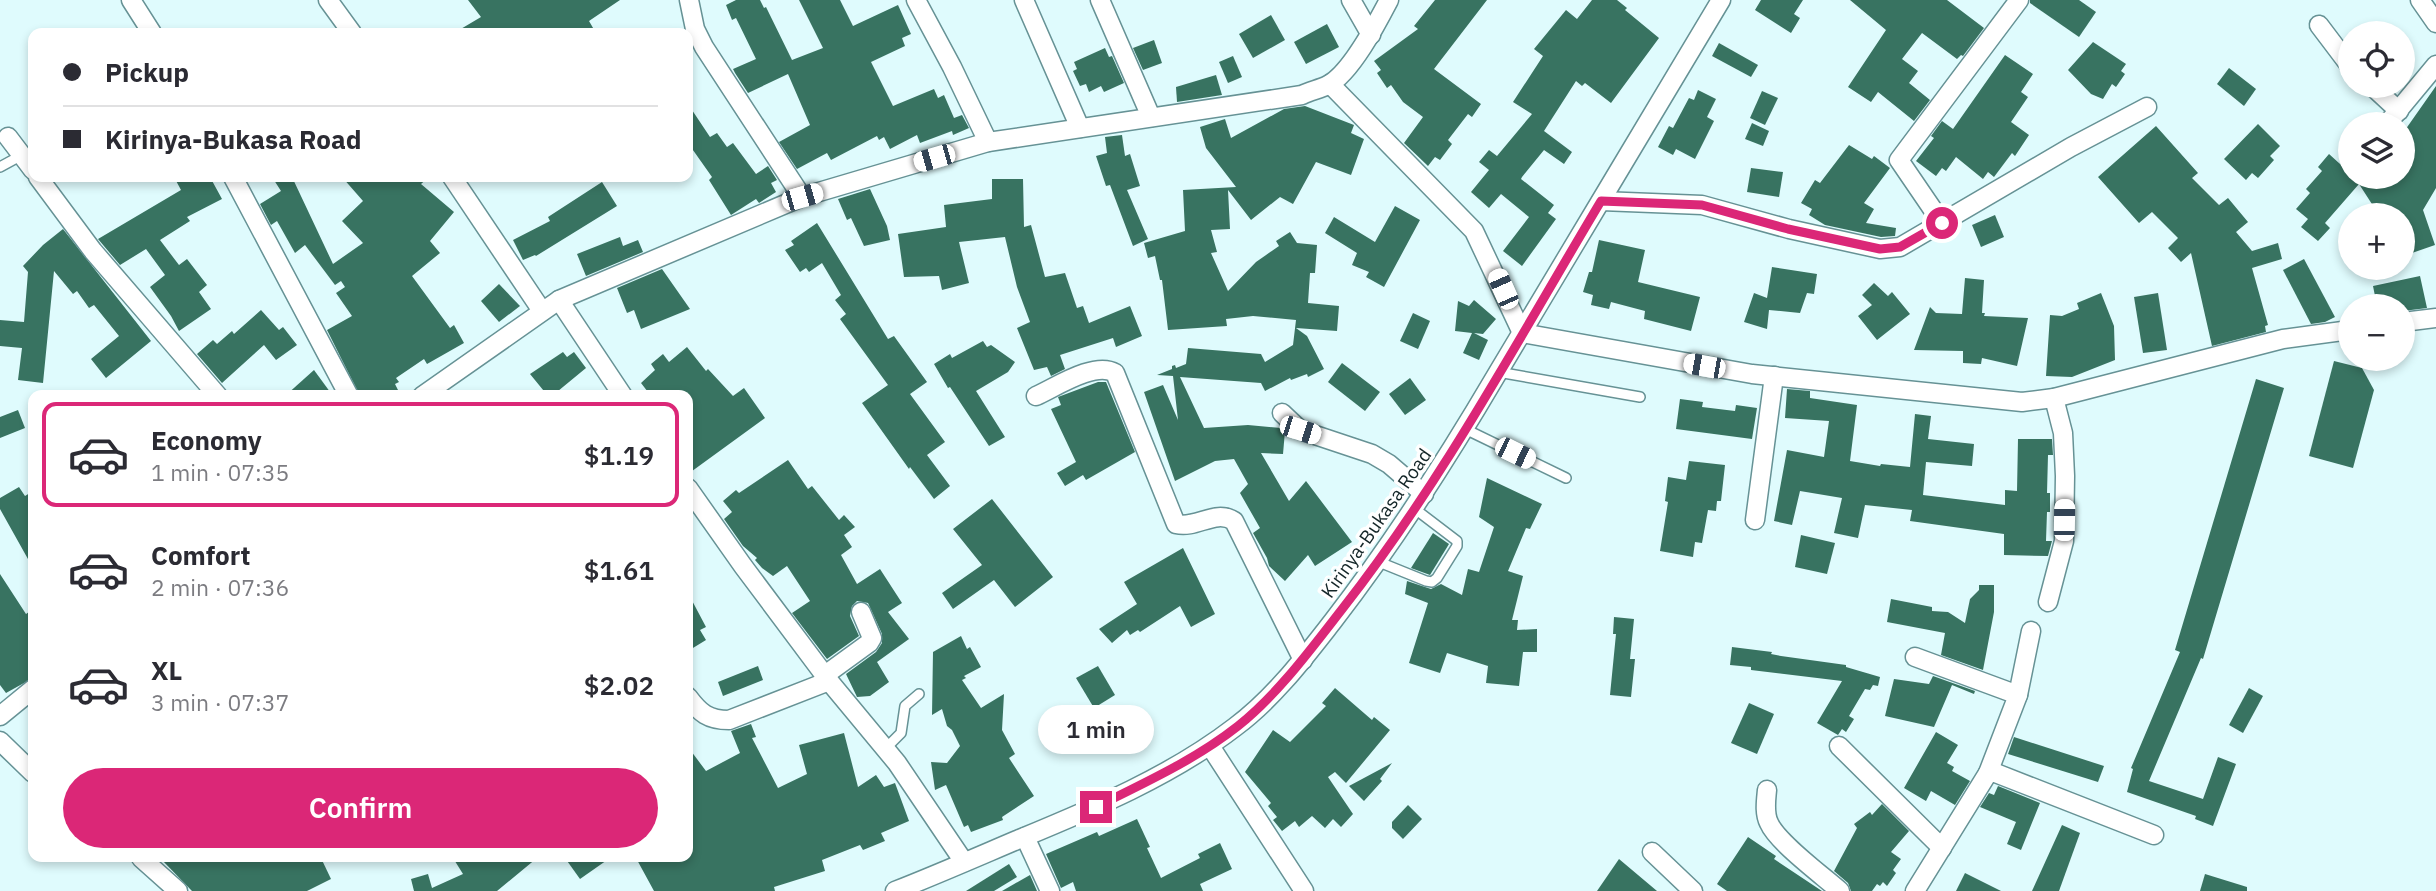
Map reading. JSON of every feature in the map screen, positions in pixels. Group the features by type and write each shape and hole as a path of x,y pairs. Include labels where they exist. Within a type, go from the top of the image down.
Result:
{"street":[{"path":"131,0 149,28"},
{"path":"328,0 348,28"},
{"path":"689,0 695,29 704,47 802,197"},
{"path":"916,0 952,66 988,142"},
{"path":"1024,0 1080,128"},
{"path":"1100,0 1151,117"},
{"path":"1351,0 1371,35"},
{"path":"430,390 559,300 802,197 988,142 1302,94 1330,84 1371,35 1389,0"},
{"name":"Kirinya-Bukasa Road","path":"895,891 932,884 964,862 1118,796 1210,746 1259,706 1303,660 1379,562 1465,429 1721,0"},
{"path":"1942,223 1899,160 2020,0"},
{"path":"2420,0 2436,23"},
{"path":"2319,25 2338,50"},
{"path":"2397,112 2436,65"},
{"path":"1330,84 1474,231 1522,333 1609,350 1774,376 2022,402 2054,398 2283,339 2338,332"},
{"path":"1601,201 1702,205 1788,229 1880,249 1900,247 2071,147 2147,107"},
{"path":"8,137 28,163"},
{"path":"42,182 93,251 213,390"},
{"path":"236,182 346,390"},
{"path":"455,182 542,311"},
{"path":"559,300 619,390"},
{"path":"2415,321 2436,318"},
{"path":"1035,396 1096,369 1108,369 1115,373 1176,524 1191,526 1217,516 1226,516 1234,521 1303,660"},
{"path":"1755,520 1774,376"},
{"path":"2048,602 2064,541 2066,476 2063,433 2054,398"},
{"path":"1282,413 1300,430 1363,451 1389,464 1419,501"},
{"path":"693,495 827,678 885,749 964,862"},
{"path":"693,704 701,714 715,720 729,720 827,678 872,638 861,612"},
{"path":"1915,891 1988,772 2018,695 2031,631"},
{"path":"1914,657 2018,695"},
{"path":"0,716 28,694"},
{"path":"0,741 28,768"},
{"path":"1210,746 1304,891"},
{"path":"1839,746 1942,848"},
{"path":"1988,772 2154,835"},
{"path":"1767,790 1765,808 1769,824 1780,838 1840,891"},
{"path":"1025,837 1050,891"},
{"path":"1652,852 1693,891"},
{"path":"145,862 178,891"}],"lane":[{"path":"0,166 22,155"},
{"path":"1498,372 1640,397"},
{"path":"1465,429 1566,478"},
{"path":"1379,562 1426,581 1432,582 1437,578 1457,546 1457,541 1419,501"},
{"path":"885,749 901,733 905,706 919,694"}],"building":[{"path":"468,0 620,0 589,21 593,28 462,28 481,17"},
{"path":"736,0 760,0 792,60 823,48 799,0 840,0 853,26 898,5 911,34 902,38 905,46 871,62 893,106 934,89 938,98 944,95 954,118 962,115 969,128 953,135 952,131 920,143 917,135 890,149 884,137 879,140 877,136 831,160 827,153 797,169 779,142 810,125 788,74 748,93 735,73 733,69 756,59 736,18 732,20 726,5"},
{"path":"1435,0 1487,0 1434,69 1481,104 1472,117 1468,114 1448,140 1452,144 1440,160 1435,157 1428,166 1404,143 1423,117 1403,102 1391,85 1387,88 1377,73 1381,70 1374,61 1418,29 1414,26"},
{"path":"1592,0 1617,0 1659,38 1611,103 1585,83 1582,86 1576,81 1544,131 1572,152 1564,164 1544,150 1521,179 1554,205 1548,213 1556,219 1522,266 1503,251 1529,217 1501,194 1489,208 1471,192 1489,170 1479,162 1489,150 1497,156 1532,114 1513,102 1543,56 1534,49 1566,10 1577,19"},
{"path":"1761,0 1803,0 1794,14 1800,18 1791,33 1755,10"},
{"path":"1850,0 1947,0 1984,28 1963,56 1957,59 1922,33 1902,59 1918,71 1909,83 1930,100 1914,121 1878,92 1871,102 1848,87 1886,30"},
{"path":"2030,0 2079,0 2096,12 2079,37 2030,3"},
{"path":"1271,15 1285,40 1253,58 1239,34"},
{"path":"1327,24 1339,47 1306,64 1294,42"},
{"path":"1154,40 1162,63 1143,70 1133,48"},
{"path":"2093,42 2126,64 2121,71 2125,74 2116,87 2112,84 2103,99 2091,94 2068,70"},
{"path":"1719,43 1758,65 1751,77 1712,56"},
{"path":"1105,48 1109,57 1112,56 1124,83 1104,92 1101,86 1089,92 1086,84 1080,86 1073,71 1077,69 1074,62"},
{"path":"2005,55 2033,74 2021,92 2028,97 2011,122 2029,135 2015,156 2012,153 1994,177 1988,172 1983,179 1956,157 1946,171 1942,168 1936,176 1916,161 1934,138 1931,136 1942,121 1953,129"},
{"path":"1233,56 1242,77 1228,83 1219,62"},
{"path":"2229,68 2256,89 2244,106 2217,84"},
{"path":"1216,75 1222,95 1177,102 1176,87"},
{"path":"2436,86 2436,188 2423,210 2435,245 2415,252 2415,203 2371,203 2362,189 2415,189 2415,116"},
{"path":"1698,90 1716,99 1707,117 1714,121 1695,159 1676,149 1673,155 1658,147 1669,126 1673,128 1689,98 1694,100"},
{"path":"1762,91 1778,98 1765,125 1750,118"},
{"path":"1305,106 1354,125 1351,133 1364,139 1351,175 1316,162 1293,204 1280,197 1251,220 1228,190 1230,229 1211,230 1217,252 1211,253 1228,291 1256,262 1279,246 1276,241 1290,232 1297,243 1317,245 1315,273 1310,273 1308,303 1339,306 1337,331 1296,328 1307,336 1324,369 1308,377 1307,374 1291,380 1290,378 1265,391 1261,383 1180,377 1204,428 1248,425 1281,428 1285,431 1283,454 1261,453 1289,501 1306,481 1352,542 1315,566 1308,555 1285,581 1269,566 1253,533 1260,528 1240,493 1248,484 1234,459 1215,461 1175,481 1144,392 1163,385 1178,420 1173,376 1157,375 1172,369 1172,366 1175,365 1176,368 1186,364 1188,348 1261,354 1265,362 1293,345 1296,320 1253,316 1226,319 1227,326 1168,330 1162,280 1155,256 1148,258 1144,243 1185,231 1183,190 1236,187 1206,148 1200,127 1225,119 1231,138 1284,109"},
{"path":"693,112 710,137 717,133 727,147 733,143 756,174 768,166 777,180 771,183 776,192 759,203 756,199 731,215 709,180 712,177 693,150"},
{"path":"1752,123 1769,131 1763,146 1745,139"},
{"path":"2258,124 2280,146 2270,156 2274,160 2258,178 2252,173 2246,180 2224,159"},
{"path":"2156,126 2198,173 2192,178 2219,205 2228,198 2248,222 2236,232 2252,251 2278,243 2282,259 2252,268 2268,325 2265,326 2266,332 2212,346 2191,253 2181,262 2168,248 2178,238 2152,212 2139,223 2098,177"},
{"path":"1122,135 1125,156 1130,154 1140,186 1127,190 1148,239 1133,246 1110,185 1106,186 1096,156 1107,153 1105,137"},
{"path":"1849,145 1872,159 1874,156 1890,168 1864,203 1874,209 1866,223 1896,228 1895,236 1881,237 1825,225 1809,215 1812,209 1801,203 1815,180 1820,183"},
{"path":"2329,154 2338,162 2338,189 2355,189 2342,203 2338,203 2338,208 2325,223 2330,228 2318,241 2301,227 2308,219 2296,209 2310,193 2306,189 2322,171 2318,167"},
{"path":"1751,168 1783,172 1779,197 1747,192"},
{"path":"992,179 1023,179 1024,227 1031,225 1045,277 1065,273 1077,308 1083,306 1089,323 1130,306 1142,336 1116,347 1113,338 1060,355 1065,369 1051,376 1047,367 1034,370 1017,328 1030,322 1017,287 1005,237 959,242 969,283 942,290 939,276 904,277 898,234 946,227 944,205 992,199"},
{"path":"177,182 213,182 222,199 187,217 190,221 160,240 179,265 187,259 207,285 199,292 211,309 179,331 150,287 165,275 146,249 120,265 98,239 181,190"},
{"path":"275,182 294,182 333,264 363,243 342,221 363,201 346,182 423,182 421,184 454,212 430,241 440,253 412,276 450,328 454,325 464,343 427,364 424,359 396,378 399,382 395,384 398,390 357,390 327,330 352,316 336,293 345,287 341,281 335,285 305,245 295,253 277,221 271,225 260,204 281,191"},
{"path":"602,182 617,206 536,256 523,260 513,240 550,221 548,217"},
{"path":"870,189 887,226 890,240 864,246 851,218 847,220 838,199"},
{"path":"1395,206 1420,220 1384,287 1366,277 1369,272 1352,265 1357,253 1325,233 1334,217 1375,242"},
{"path":"1995,215 2004,237 1981,247 1972,225"},
{"path":"817,223 888,339 894,336 927,382 910,394 945,442 927,455 950,486 934,499 862,403 888,385 840,319 846,314 835,300 841,295 822,263 809,272 806,268 800,272 785,250 794,245 791,241"},
{"path":"63,229 151,341 106,378 91,359 119,336 94,305 89,308 77,291 73,294 54,271 43,383 18,380 22,348 0,346 0,320 24,322 28,272 23,266"},
{"path":"620,237 623,246 638,240 643,252 586,276 577,254"},
{"path":"1599,240 1645,250 1638,282 1700,297 1691,331 1644,319 1645,311 1611,302 1609,309 1591,305 1593,295 1583,292 1589,272 1592,272"},
{"path":"2304,259 2335,317 2325,322 2311,324 2283,270"},
{"path":"1772,267 1817,274 1814,294 1807,293 1800,313 1769,310 1767,329 1744,322 1754,293 1767,298"},
{"path":"662,269 690,309 641,329 634,310 627,313 617,288"},
{"path":"2420,276 2427,308 2415,310 2415,294 2375,294 2373,286 2415,280 2415,277"},
{"path":"1965,278 1984,280 1984,316 2028,318 2017,366 1982,358 1981,364 1963,363 1963,351 1914,350 1930,307 1936,313 1962,314"},
{"path":"1874,283 1888,296 1892,292 1910,314 1877,340 1858,316 1872,305 1862,295"},
{"path":"499,284 520,306 499,322 481,301"},
{"path":"2101,293 2114,326 2115,360 2072,377 2046,376 2050,315 2062,316 2079,309 2077,303"},
{"path":"2158,293 2167,350 2143,353 2134,297"},
{"path":"1474,300 1496,319 1483,334 1474,333 1488,340 1479,360 1463,353 1472,333 1455,331 1458,301 1469,306"},
{"path":"261,310 279,330 283,327 297,345 276,360 264,345 222,383 197,354 213,340 217,344 232,331 234,334"},
{"path":"1413,313 1430,321 1418,349 1400,341"},
{"path":"983,341 987,347 991,345 1015,362 1008,372 976,391 1005,437 989,446 934,364 950,354 952,358"},
{"path":"687,347 706,371 708,369 733,396 744,388 765,418 693,470 693,390 646,390 641,383 655,370 651,364 663,354 669,362"},
{"path":"563,352 567,357 574,352 586,368 559,390 543,390 530,374"},
{"path":"2334,361 2338,362 2338,371 2364,371 2374,390 2353,468 2309,456"},
{"path":"1342,363 1380,392 1365,411 1328,382"},
{"path":"314,370 329,390 292,390"},
{"path":"1410,378 1426,400 1405,415 1389,394"},
{"path":"2256,379 2284,388 2203,659 2201,658 2149,781 2203,799 2218,757 2236,764 2213,826 2195,819 2196,816 2127,792 2133,769 2131,768 2180,652 2175,650"},
{"path":"1098,382 1106,382 1135,452 1086,480 1083,475 1065,486 1057,473 1076,462 1051,409 1061,405 1058,397"},
{"path":"1787,389 1810,391 1810,398 1857,405 1850,461 1910,467 1915,414 1931,416 1928,439 1974,444 1972,466 1926,462 1923,495 2005,505 2005,490 2017,491 2018,439 2052,439 2053,455 2048,455 2047,493 2050,493 2050,512 2047,512 2046,541 2052,541 2048,556 2004,555 2004,534 1910,521 1912,510 1865,505 1858,538 1834,533 1842,498 1800,491 1792,525 1774,521 1787,450 1824,457 1829,421 1785,418"},
{"path":"1680,399 1703,402 1702,407 1735,411 1736,405 1757,408 1752,439 1676,429"},
{"path":"18,410 25,428 0,438 0,417"},
{"path":"788,460 808,489 812,486 839,520 844,515 855,527 844,535 852,547 841,555 857,584 880,569 902,603 888,612 909,639 877,662 889,682 870,696 857,697 846,674 876,652 882,643 882,634 868,603 857,601 852,606 850,616 859,636 827,659 792,613 810,601 787,566 773,576 762,568 755,560 757,558 743,546 724,519 732,512 723,501 736,490 739,493"},
{"path":"1689,461 1725,465 1721,501 1717,501 1716,511 1708,510 1702,543 1695,542 1693,557 1660,551 1668,502 1665,501 1668,477 1686,480"},
{"path":"1487,478 1542,504 1530,529 1526,528 1508,571 1523,576 1512,620 1518,620 1517,630 1537,629 1537,652 1523,652 1519,686 1486,683 1488,666 1447,653 1440,673 1409,663 1428,603 1405,594 1407,581 1431,589 1441,584 1462,595 1468,569 1479,572 1494,527 1479,517"},
{"path":"19,487 25,496 28,494 28,559 0,509 0,498"},
{"path":"992,499 1053,577 1015,607 994,580 953,609 942,593 982,565 953,529"},
{"path":"1433,533 1449,544 1430,575 1411,568"},
{"path":"1801,535 1835,543 1827,574 1795,567"},
{"path":"1183,548 1215,614 1191,627 1180,606 1140,632 1138,630 1130,635 1127,630 1112,643 1099,629 1137,604 1124,582"},
{"path":"0,574 26,614 28,613 28,681 6,693 0,685"},
{"path":"1979,585 1994,585 1994,612 1983,670 1941,655 1945,633 1887,622 1891,599 1932,607 1932,611 1948,612 1965,623 1970,599 1979,590"},
{"path":"693,602 706,627 700,630 706,640 693,648"},
{"path":"1614,617 1634,619 1630,659 1635,659 1631,697 1610,695 1616,634 1613,634"},
{"path":"961,636 981,667 964,676 966,678 962,680 981,708 1004,694 1002,730 1015,754 1009,758 1034,796 1002,817 1003,820 971,832 968,825 964,827 946,785 935,790 931,762 947,763 960,746 947,726 942,709 932,715 933,652"},
{"path":"1732,647 1846,665 1880,677 1878,686 1865,689 1849,716 1854,719 1846,732 1842,729 1838,735 1817,723 1842,681 1730,665"},
{"path":"758,666 763,680 723,696 718,682"},
{"path":"1098,666 1115,695 1094,708 1076,678"},
{"path":"1933,676 1975,691 1974,694 1952,685 1934,727 1885,716 1894,679 1929,684"},
{"path":"1335,688 1372,720 1374,717 1390,730 1346,783 1335,772 1328,777 1353,814 1341,827 1333,819 1325,828 1312,816 1299,827 1295,821 1282,831 1273,820 1277,817 1268,806 1271,803 1245,772 1273,730 1290,742 1326,706 1322,703"},
{"path":"2249,688 2263,696 2243,733 2229,725"},
{"path":"1749,703 1774,714 1757,754 1731,743"},
{"path":"751,724 756,737 752,738 778,788 807,774 799,745 844,733 858,787 876,775 884,787 895,783 909,821 881,833 885,841 863,850 860,845 822,860 825,871 774,887 775,891 654,891 638,862 693,862 693,754 706,771 740,753 731,731"},
{"path":"1936,732 1958,745 1947,763 1954,767 1952,771 1970,781 1955,805 1931,791 1926,801 1904,788"},
{"path":"2014,737 2104,766 2098,782 2008,754"},
{"path":"1392,763 1380,779 1382,781 1364,801 1349,786"},
{"path":"1998,786 2040,803 2021,850 2007,844 2016,822 1980,807 1989,793 1994,795"},
{"path":"1882,804 1909,831 1891,852 1901,859 1887,886 1883,882 1880,886 1877,884 1872,891 1851,891 1848,883 1834,871 1857,828 1854,824 1870,812 1872,815"},
{"path":"1408,805 1422,819 1403,839 1392,828 1392,822"},
{"path":"1137,819 1161,878 1200,858 1198,854 1220,843 1232,869 1200,884 1203,891 1076,891 1073,882 1061,888 1046,854 1097,832 1099,836"},
{"path":"2062,825 2080,833 2059,891 2032,891"},
{"path":"1748,837 1776,856 1774,859 1822,891 1727,891 1717,884"},
{"path":"1619,859 1657,891 1597,891"},
{"path":"164,862 323,862 331,879 307,891 192,891"},
{"path":"456,862 532,862 497,891 414,891 411,879 428,874 432,888 463,874"},
{"path":"568,862 604,862 580,879"},
{"path":"1009,864 1017,877 994,891 966,891"},
{"path":"1965,873 2001,891 1956,891"},
{"path":"2205,874 2247,887 2247,891 2200,891"},
{"path":"1030,875 1037,891 1002,891"}],"route":[{"path":"1096,807 1210,746 1239,725 1303,660 1379,562 1415,509 1601,201 1702,205 1788,229 1880,249 1900,247 1942,223"}]}
